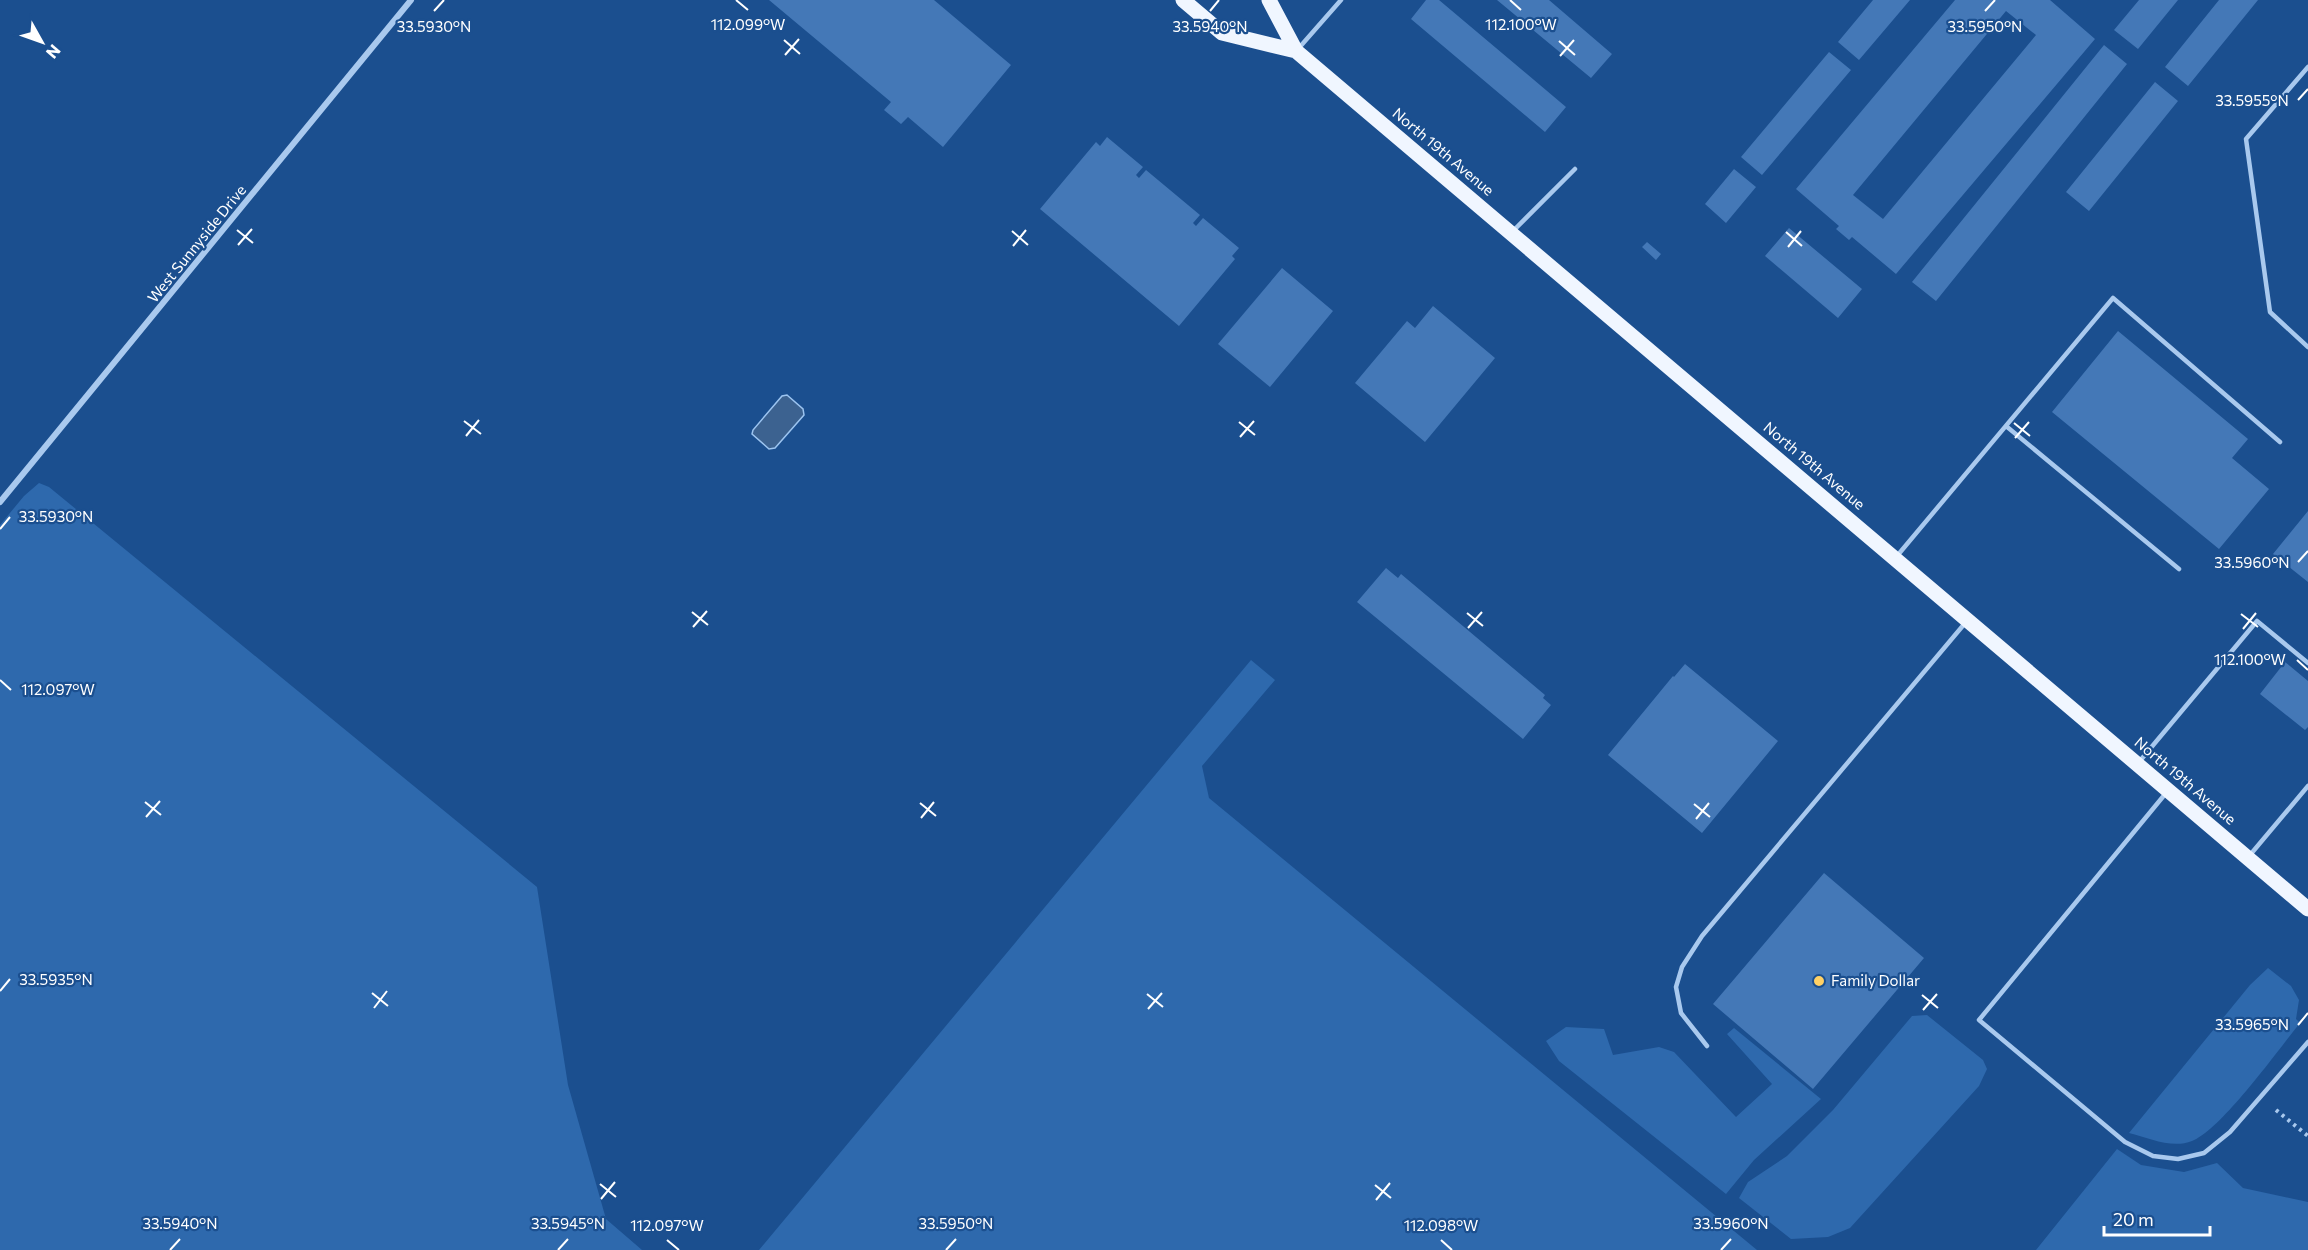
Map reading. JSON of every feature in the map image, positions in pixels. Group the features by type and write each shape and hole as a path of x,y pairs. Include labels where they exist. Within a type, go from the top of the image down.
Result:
{"main road":[{"name":"North 19th Avenue","path":"1183,0 1222,33 1296,51"},
{"name":"North 19th Avenue","path":"1269,0 1296,51 2308,909"}],"street":[{"name":"West Sunnyside Drive","path":"0,502 411,0"}],"lane":[{"path":"1296,51 1341,0"},
{"path":"2308,67 2246,139 2270,312 2308,347"},
{"path":"1511,233 1575,170"},
{"path":"1895,558 2113,298 2280,442"},
{"path":"2006,426 2179,569"},
{"path":"1707,1046 1681,1013 1676,987 1682,967 1702,936 1968,620"},
{"path":"2137,764 2256,621 2308,663"},
{"path":"2247,858 2308,786"},
{"path":"2168,790 1979,1020 2125,1142 2152,1156 2178,1159 2204,1153 2230,1132 2308,1042"}],"path":[{"path":"2260,1098 2308,1136"}],"shaded area":[{"path":"787,395 803,409 804,415 775,448 769,449 752,434 753,430 782,396"},
{"path":"39,483 49,487 537,887 568,1085 606,1219 642,1250 0,1250 0,525 24,496"},
{"path":"1251,660 1275,680 1202,766 1209,798 1757,1250 759,1250"},
{"path":"2268,968 2291,986 2299,1000 2296,1019 2300,1023 2249,1088 2218,1122 2192,1141 2169,1143 2129,1133 2250,985"},
{"path":"1927,1015 1983,1060 1987,1069 1979,1086 1850,1228 1828,1237 1791,1239 1739,1198 1748,1182 1787,1156 1833,1110 1912,1016"},
{"path":"1566,1027 1604,1029 1613,1055 1659,1047 1674,1052 1736,1117 1772,1084 1727,1034 1734,1028 1821,1099 1754,1160 1726,1194 1559,1061 1546,1041"},
{"path":"2117,1149 2141,1165 2184,1172 2217,1163 2243,1188 2308,1202 2308,1250 2036,1250"}],"building":[{"path":"769,0 934,0 1011,65 943,147 908,117 901,124 884,110 891,102"},
{"path":"1426,0 1439,0 1566,107 1545,132 1411,19"},
{"path":"1497,0 1549,0 1612,54 1591,78"},
{"path":"1873,0 1910,0 1859,60 1838,42"},
{"path":"1955,0 2050,0 2095,39 1896,274 1852,237 1849,240 1836,229 1839,226 1796,189","holes":["2006,11 2036,35 1883,219 1853,195"]},
{"path":"2139,0 2178,0 2138,49 2114,30"},
{"path":"2219,0 2258,0 2188,86 2165,67"},
{"path":"2104,45 2127,64 1936,301 1912,282"},
{"path":"1829,52 1851,70 1762,175 1741,157"},
{"path":"2155,82 2178,101 2089,211 2066,192"},
{"path":"1107,137 1143,167 1136,175 1139,178 1146,170 1200,215 1193,223 1196,226 1203,218 1239,248 1232,256 1235,259 1179,326 1040,209 1096,142 1100,146"},
{"path":"1734,169 1756,187 1726,223 1705,204"},
{"path":"1789,228 1862,289 1838,318 1765,256"},
{"path":"1647,242 1661,254 1656,260 1642,247"},
{"path":"1282,268 1333,311 1270,387 1218,344"},
{"path":"1433,306 1495,358 1425,442 1355,383 1407,321 1415,328"},
{"path":"2118,331 2248,439 2232,458 2269,489 2219,549 2052,412"},
{"path":"2308,511 2308,582 2273,554"},
{"path":"1386,568 1398,578 1401,574 1545,695 1543,698 1551,705 1523,739 1357,602"},
{"path":"2285,662 2308,681 2308,727 2305,730 2260,694"},
{"path":"1685,664 1778,741 1702,833 1608,755"},
{"name":"Family Dollar","path":"1824,873 1924,958 1813,1089 1713,1004"}],"place":[{"name":"Family Dollar","path":"1819,981"}]}
